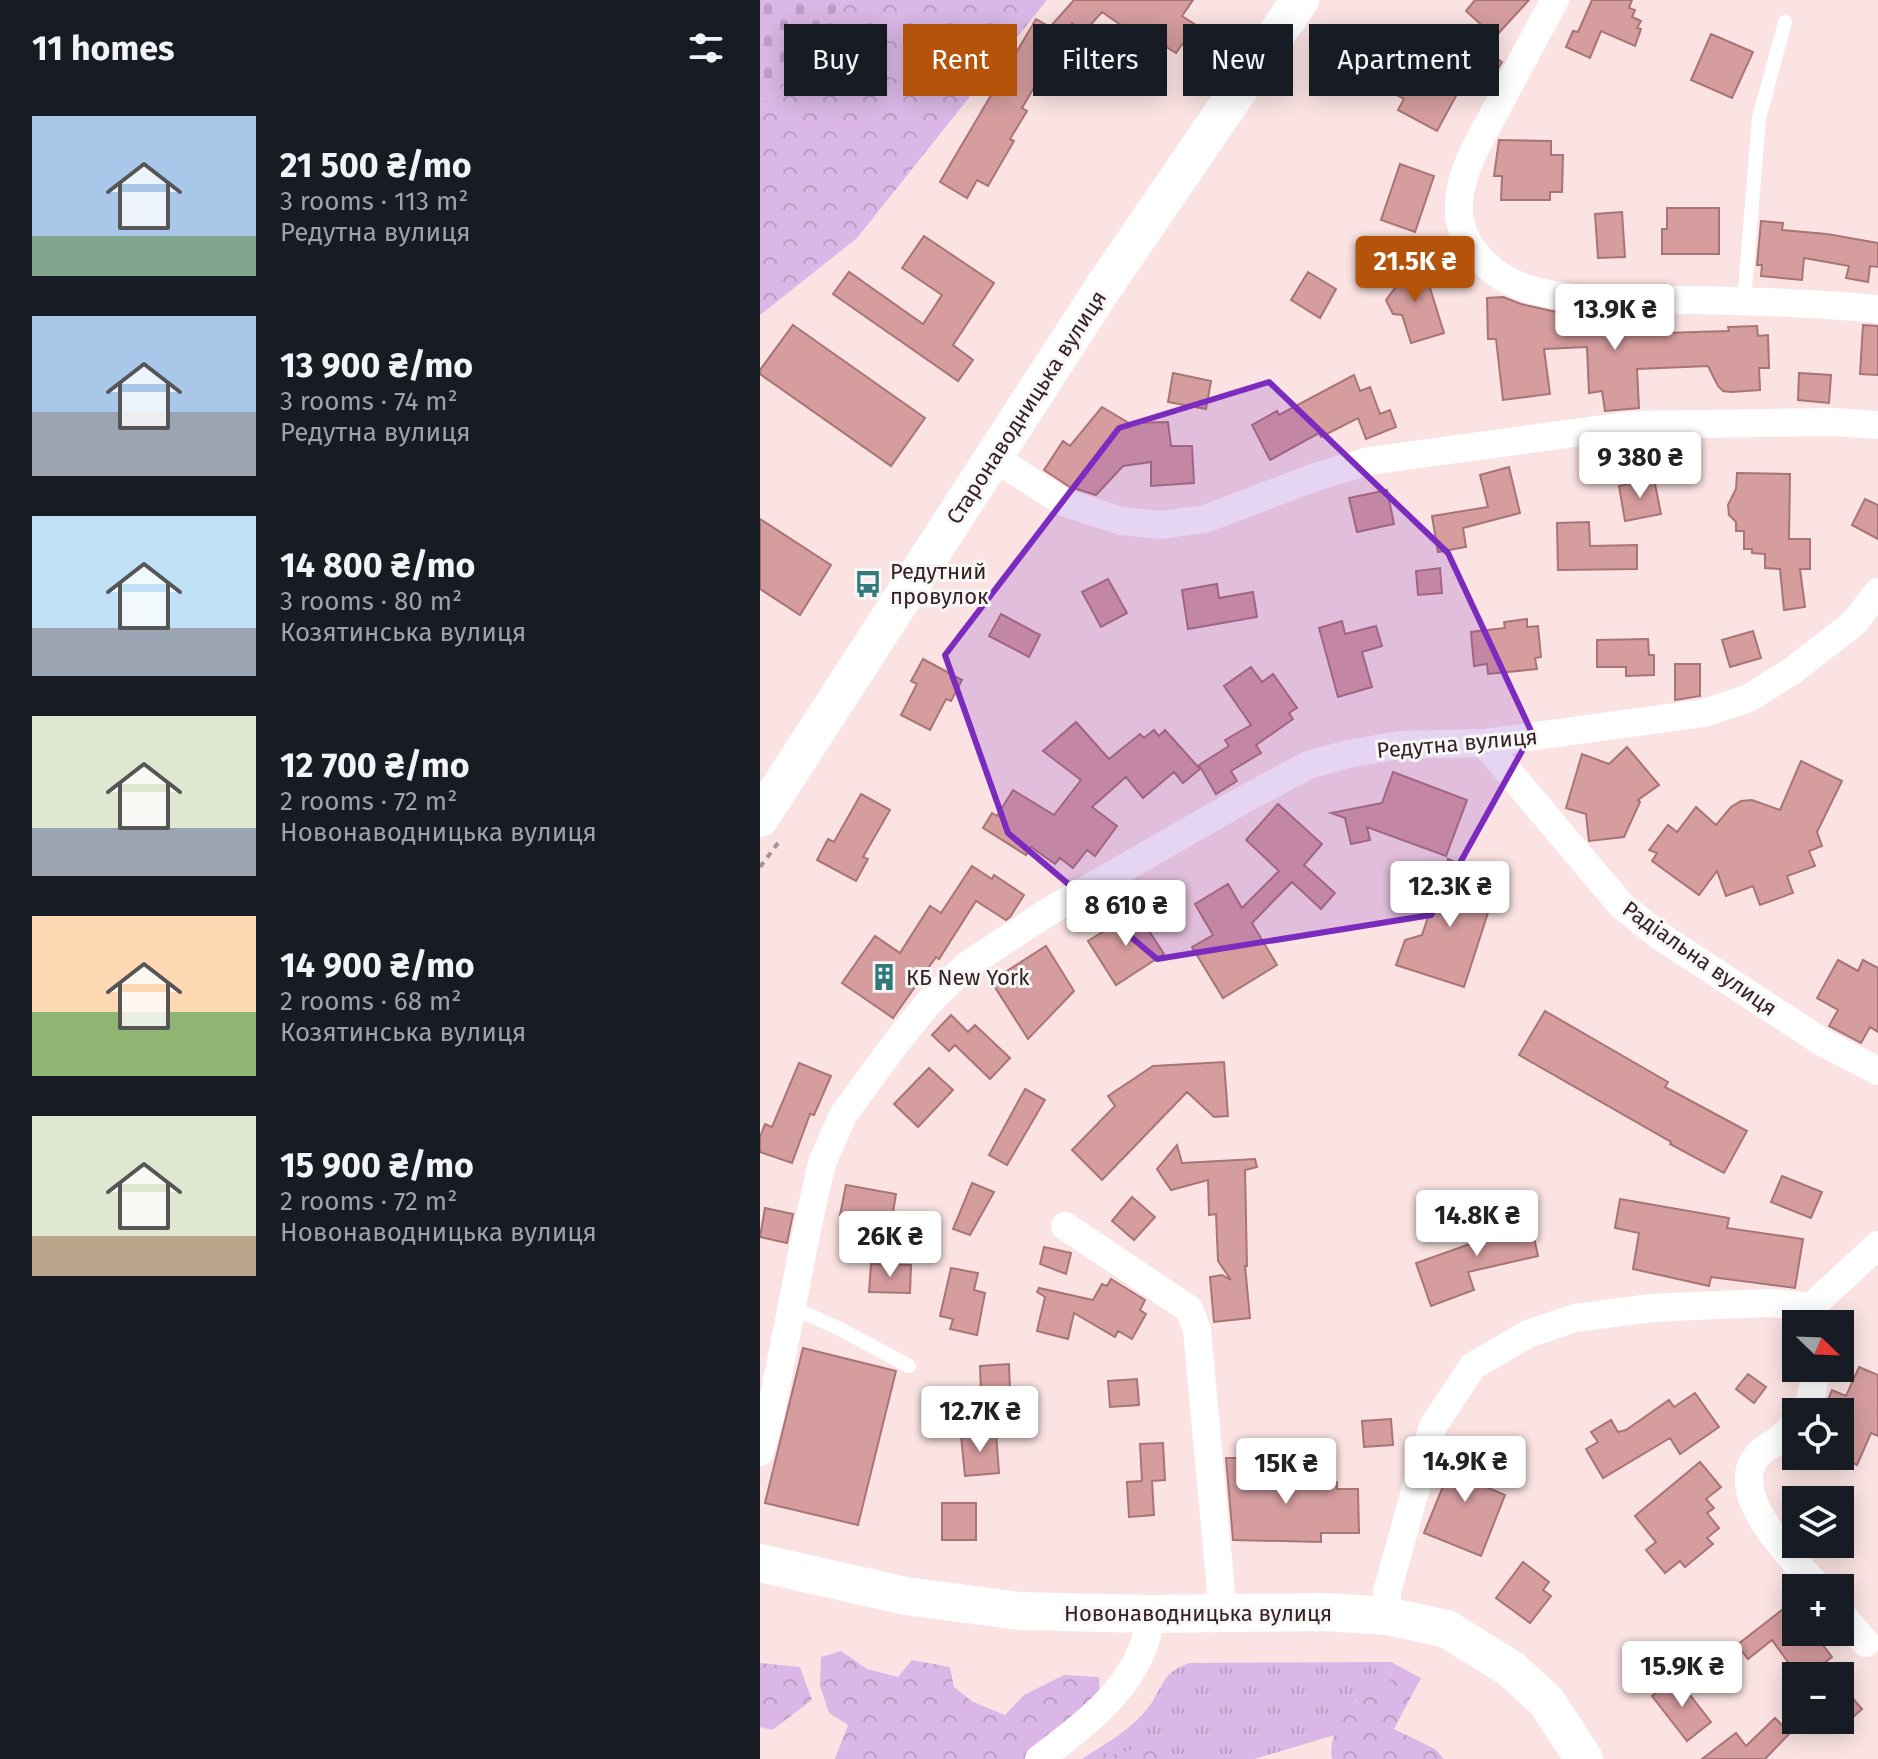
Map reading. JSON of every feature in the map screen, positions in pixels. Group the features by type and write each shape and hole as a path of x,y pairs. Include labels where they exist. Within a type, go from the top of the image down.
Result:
{"main road":[{"name":"Старонаводницька вулиця","path":"760,818 1103,288 1300,0"},
{"name":"Новонаводницька вулиця","path":"760,1563 906,1596 1019,1611 1150,1614 1326,1612 1387,1616 1447,1629 1511,1669 1546,1701 1584,1759"}],"street":[{"path":"1555,0 1467,165 1458,204 1463,236 1478,257 1500,275 1542,293 1612,300 1820,303 1878,309"},
{"path":"993,457 1063,502 1121,521 1161,525 1205,519 1315,477 1369,461 1632,425 1833,422 1878,425"},
{"name":"Редутна вулиця","path":"760,1452 770,1417 822,1163 843,1115 930,1001 966,966 1048,912 1308,765 1399,745 1484,743 1704,713 1749,698 1792,671 1854,623 1878,592"},
{"name":"Радіальна вулиця","path":"1484,743 1622,906 1660,936 1764,1005 1822,1042 1878,1071"},
{"path":"1065,1226 1189,1309 1197,1330 1223,1613"},
{"path":"1819,1310 1878,1245"},
{"path":"1387,1616 1389,1583 1433,1426 1473,1366 1528,1334 1575,1318 1651,1308 1768,1303 1793,1310"},
{"path":"1782,1438 1763,1449 1754,1460 1750,1487 1754,1503 1768,1530 1807,1574"},
{"path":"1039,1759 1105,1704 1133,1669 1142,1653 1150,1614"},
{"path":"1854,1629 1866,1643"}],"lane":[{"path":"1744,301 1759,118 1785,22"},
{"path":"792,1307 909,1366"}],"highlighted area":[{"path":"1269,382 1448,553 1532,733 1431,915 1157,959 1008,833 945,655 1119,428"}],"green space":[{"path":"760,0 844,0 827,24 784,24 784,85 760,106"},
{"path":"844,0 1047,0 1017,38 1017,24 903,24 903,96 970,96 857,238 760,315 760,106 784,85 784,96 887,96 887,24 827,24"},
{"path":"841,1651 867,1669 898,1677 912,1660 950,1667 954,1687 973,1702 1005,1715 1024,1695 1064,1675 1099,1677 1100,1703 1031,1759 835,1759 848,1725 829,1713 820,1686 821,1657"},
{"path":"1391,1662 1390,1685 1355,1701 1335,1735 1254,1759 1144,1759 1091,1753 1135,1722 1153,1701 1167,1677 1189,1663"},
{"path":"1391,1662 1421,1678 1394,1729 1435,1749 1444,1759 1332,1759 1332,1744 1341,1721 1358,1699 1390,1685"},
{"path":"760,1663 800,1667 812,1700 772,1730 760,1727"},
{"path":"1160,1741 1167,1759 1082,1759 1091,1753 1117,1754"}],"building":[{"path":"1074,0 1193,0 1182,16 1194,24 1183,24 1183,43 1176,53 1167,47 1167,24 1120,24 1102,12 1091,24 1053,24"},
{"path":"1475,0 1529,0 1499,33 1499,24 1480,24 1466,11"},
{"path":"1592,0 1632,0 1629,8 1635,10 1632,17 1641,21 1635,46 1601,31 1590,58 1566,47 1573,31 1578,32"},
{"path":"1033,24 1033,89 1022,108 1027,111 988,186 977,180 967,198 940,182 991,96 1017,96 1017,51"},
{"path":"1711,34 1753,52 1732,98 1691,80"},
{"path":"1399,96 1456,96 1437,131 1398,110 1404,99"},
{"path":"1499,140 1551,141 1551,155 1563,155 1562,192 1550,192 1550,200 1501,200 1502,176 1494,176"},
{"path":"1400,164 1434,176 1415,232 1381,220"},
{"path":"1667,208 1719,208 1719,254 1662,254 1662,229 1667,229"},
{"path":"1622,212 1625,257 1598,258 1595,214"},
{"path":"1761,221 1783,223 1782,230 1878,243 1878,267 1870,266 1868,282 1846,278 1849,266 1804,258 1802,280 1761,276 1762,265 1757,265"},
{"path":"924,236 994,283 953,345 973,360 958,381 833,294 849,272 923,324 942,295 902,268"},
{"path":"1422,262 1444,333 1411,343 1402,315 1393,314 1386,300 1395,288 1392,278 1402,275 1400,269"},
{"path":"1308,272 1336,289 1320,318 1291,300"},
{"path":"1503,297 1561,313 1629,317 1630,334 1729,331 1728,327 1757,326 1758,336 1768,335 1769,368 1759,368 1760,390 1731,392 1723,391 1718,386 1708,366 1637,369 1639,408 1605,411 1602,391 1589,393 1587,347 1544,349 1550,394 1503,400 1496,339 1488,339 1487,298"},
{"path":"793,325 925,418 891,466 760,374"},
{"path":"1863,325 1878,326 1878,375 1860,374"},
{"path":"1173,373 1211,381 1206,409 1168,402"},
{"path":"1799,373 1831,375 1829,403 1798,400"},
{"path":"1354,375 1360,391 1370,387 1380,414 1390,410 1396,427 1366,439 1358,418 1321,437 1319,433 1270,460 1252,425 1277,411 1279,415"},
{"path":"1102,407 1129,423 1168,422 1171,446 1192,446 1194,483 1151,486 1151,462 1123,466 1096,495 1070,487 1044,470 1063,441 1070,446"},
{"path":"1509,467 1520,513 1463,528 1466,547 1438,552 1432,516 1488,507 1480,475"},
{"path":"1737,473 1790,474 1789,539 1810,539 1810,569 1800,569 1805,607 1784,610 1780,569 1765,568 1765,554 1744,549 1744,531 1736,531 1736,522 1729,515 1728,505 1736,489"},
{"path":"1654,479 1661,514 1625,521 1619,486"},
{"path":"1387,490 1394,524 1357,532 1349,498"},
{"path":"1865,499 1878,505 1878,539 1852,525"},
{"path":"760,519 831,565 800,615 760,589"},
{"path":"1589,522 1590,546 1637,545 1637,569 1558,570 1557,523"},
{"path":"1440,568 1442,593 1418,595 1416,571"},
{"path":"1108,579 1127,613 1101,627 1082,592"},
{"path":"1217,584 1219,598 1253,592 1257,617 1188,629 1182,590"},
{"path":"1001,614 1040,635 1029,657 989,636"},
{"path":"1527,619 1527,627 1538,626 1541,657 1535,658 1537,669 1488,674 1487,664 1474,666 1471,632 1505,628 1504,622"},
{"path":"1342,621 1345,634 1376,626 1382,646 1362,652 1372,687 1338,697 1319,628"},
{"path":"1753,631 1761,658 1730,667 1722,640"},
{"path":"1648,639 1649,655 1654,655 1654,675 1626,676 1626,667 1597,667 1597,640"},
{"path":"923,659 962,680 951,701 946,699 930,730 901,715 917,684 911,681"},
{"path":"1675,664 1700,664 1700,696 1675,700"},
{"path":"1251,667 1262,682 1273,674 1297,708 1289,713 1293,719 1256,745 1261,753 1231,771 1237,781 1216,794 1199,765 1229,746 1225,740 1251,725 1224,686"},
{"path":"1076,722 1109,759 1140,734 1144,738 1154,730 1159,736 1165,730 1200,769 1183,783 1174,772 1143,798 1126,777 1092,807 1117,826 1095,856 1087,850 1073,868 1060,858 1055,864 1031,847 1026,855 983,828 992,813 997,816 1013,790 1054,815 1081,780 1043,751"},
{"path":"1627,747 1659,785 1638,800 1640,802 1624,837 1589,841 1586,814 1566,808 1582,754 1609,764"},
{"path":"1801,761 1842,781 1817,832 1822,846 1809,851 1815,866 1787,876 1793,893 1760,905 1753,886 1726,896 1717,871 1699,895 1652,861 1657,853 1649,850 1668,825 1677,832 1696,807 1716,825 1731,807 1741,801 1752,800 1780,810"},
{"path":"1393,772 1467,800 1446,856 1367,827 1370,840 1351,844 1345,818 1331,813 1382,803"},
{"path":"861,794 890,810 863,857 868,859 856,881 817,860 828,839 834,842"},
{"path":"1278,804 1322,844 1304,865 1335,893 1321,909 1292,882 1252,923 1277,965 1223,998 1192,947 1213,935 1195,904 1228,884 1242,908 1279,871 1246,840"},
{"path":"1448,859 1479,873 1474,887 1494,894 1464,987 1396,965 1405,940 1422,935 1428,917 1444,904 1438,895"},
{"path":"972,866 992,879 994,875 1024,895 1010,917 1006,920 976,901 939,959 936,957 893,1018 842,983 875,936 900,953 930,906 941,913"},
{"path":"1136,911 1164,954 1116,985 1088,941"},
{"path":"1046,946 1074,991 1028,1039 991,981"},
{"path":"1838,960 1858,971 1863,960 1878,968 1878,1032 1870,1027 1861,1043 1829,1026 1838,1010 1817,998"},
{"path":"1545,1011 1668,1082 1665,1087 1747,1131 1724,1173 1519,1055"},
{"path":"951,1015 968,1032 975,1025 1010,1058 990,1079 955,1045 949,1051 932,1035"},
{"path":"1224,1062 1228,1116 1214,1117 1187,1092 1102,1180 1072,1150 1115,1106 1108,1096 1153,1066"},
{"path":"799,1063 831,1076 814,1115 810,1114 792,1163 760,1152 760,1137 765,1124 772,1127"},
{"path":"929,1068 953,1090 918,1127 894,1104"},
{"path":"1025,1089 1045,1100 1007,1165 989,1155"},
{"path":"1177,1145 1182,1163 1255,1159 1257,1167 1245,1170 1245,1266 1250,1318 1214,1322 1210,1277 1222,1275 1231,1280 1218,1261 1216,1214 1209,1215 1208,1180 1171,1190 1157,1169"},
{"path":"1782,1176 1822,1192 1811,1218 1771,1202"},
{"path":"972,1183 994,1192 970,1235 953,1229"},
{"path":"846,1185 896,1194 891,1224 840,1215"},
{"path":"1132,1197 1155,1217 1134,1240 1112,1221"},
{"path":"1620,1199 1729,1218 1727,1228 1803,1239 1795,1288 1711,1277 1709,1286 1633,1269 1639,1233 1615,1228"},
{"path":"765,1208 793,1214 787,1243 760,1237"},
{"path":"1520,1216 1520,1220 1530,1219 1538,1256 1468,1272 1474,1290 1431,1306 1416,1263 1484,1239 1481,1225"},
{"path":"1044,1247 1071,1253 1066,1274 1040,1264"},
{"path":"871,1264 911,1265 910,1293 869,1292"},
{"path":"951,1268 978,1273 974,1290 985,1293 977,1335 950,1329 953,1319 940,1316"},
{"path":"1111,1279 1145,1300 1140,1310 1146,1314 1132,1339 1118,1331 1115,1337 1074,1313 1068,1339 1037,1331 1045,1297 1037,1292 1039,1288 1093,1300 1102,1284 1107,1286"},
{"path":"803,1348 896,1371 858,1525 765,1503"},
{"path":"1009,1364 1010,1390 981,1392 980,1366"},
{"path":"1859,1367 1878,1375 1878,1436 1871,1433 1857,1465 1854,1464 1854,1398 1829,1398 1832,1390 1846,1396"},
{"path":"1748,1374 1766,1387 1754,1403 1736,1389"},
{"path":"1137,1379 1139,1405 1110,1407 1108,1381"},
{"path":"1695,1393 1719,1427 1680,1454 1670,1438 1603,1478 1586,1449 1598,1442 1591,1432 1611,1420 1618,1432 1626,1430 1669,1400 1674,1407"},
{"path":"1391,1419 1393,1445 1364,1447 1362,1421"},
{"path":"996,1433 999,1473 965,1476 961,1436"},
{"path":"1463,1437 1486,1446 1472,1481 1505,1495 1481,1556 1424,1533"},
{"path":"1163,1443 1165,1480 1152,1481 1154,1515 1129,1517 1127,1482 1142,1481 1140,1444"},
{"path":"1226,1458 1266,1458 1266,1483 1337,1482 1337,1489 1358,1489 1359,1533 1321,1533 1321,1542 1233,1540"},
{"path":"1700,1462 1721,1487 1706,1499 1714,1508 1707,1513 1719,1528 1707,1538 1713,1544 1685,1567 1680,1561 1665,1573 1646,1550 1656,1542 1635,1516"},
{"path":"942,1503 976,1503 976,1540 942,1540"},
{"path":"1523,1562 1549,1582 1543,1590 1551,1596 1530,1623 1496,1598"},
{"path":"1782,1610 1782,1646 1824,1646 1832,1657 1825,1662 1788,1662 1772,1640 1748,1659 1737,1645"},
{"path":"1676,1677 1711,1722 1687,1741 1652,1696"},
{"path":"1854,1700 1862,1709 1854,1716"},
{"path":"1775,1718 1782,1725 1782,1734 1789,1734 1765,1759 1702,1759 1736,1733 1746,1746"}],"place":[{"name":"Редутний провулок","path":"868,584"},
{"name":"КБ New York","path":"884,977"}]}
